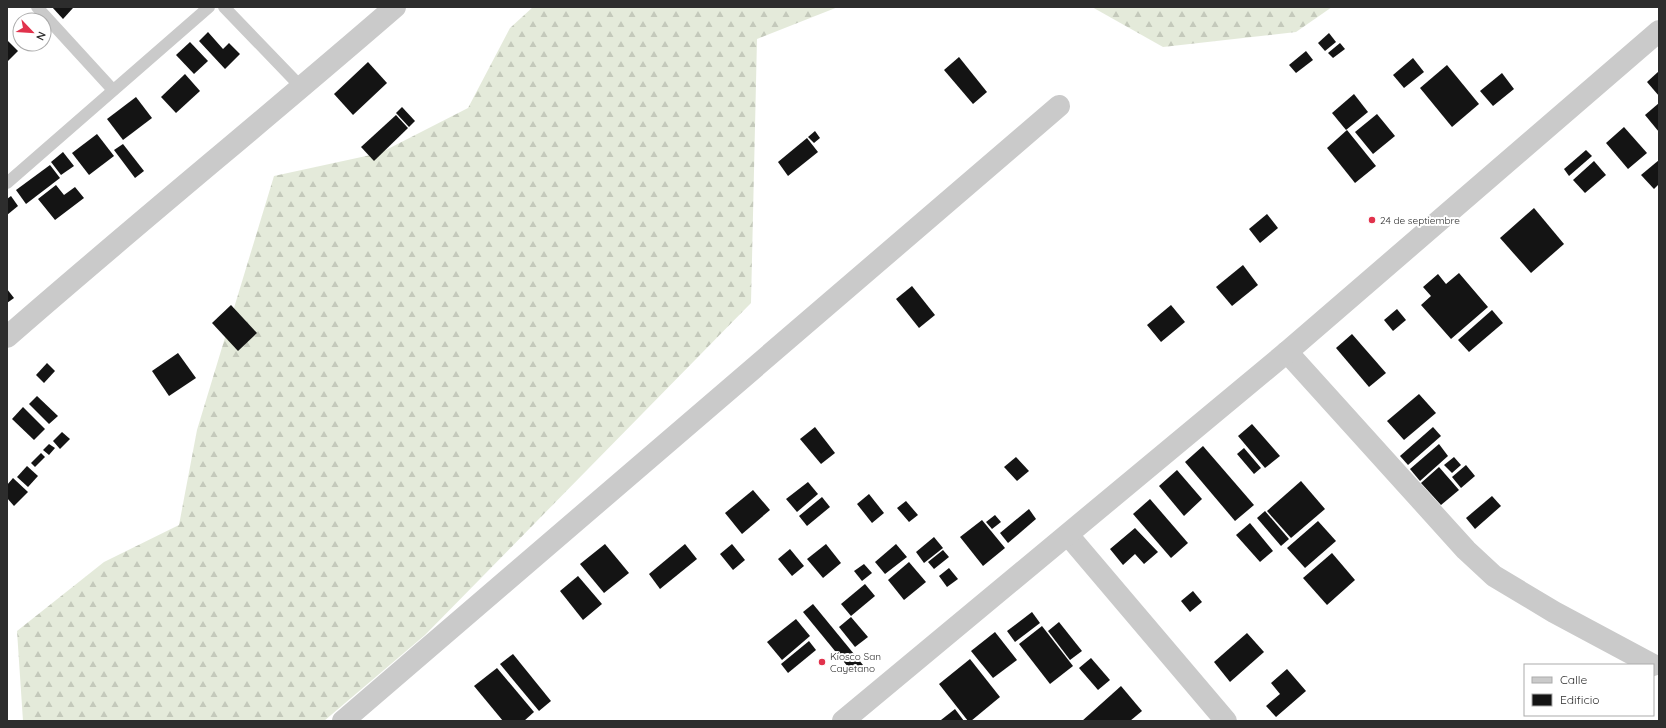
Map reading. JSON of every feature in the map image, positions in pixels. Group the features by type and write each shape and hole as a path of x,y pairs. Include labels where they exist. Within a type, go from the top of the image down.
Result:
{"street":[{"path":"7,337 103,253 302,88 395,7"},
{"path":"844,721 1288,352 1659,31"},
{"path":"343,721 1059,106"},
{"path":"1288,352 1466,550 1494,576 1554,612 1651,664"},
{"path":"1068,535 1226,721"}],"lane":[{"path":"37,7 113,90"},
{"path":"7,183 209,7"},
{"path":"224,7 302,88"}],"green space":[{"path":"533,7 838,7 757,39 751,303 425,635 324,721 23,721 17,631 104,562 179,525 197,430 274,176 380,153 468,108 510,28"},
{"path":"1092,7 1332,7 1296,32 1163,47"}],"building":[{"path":"52,7 72,7 73,8 63,19"},
{"path":"208,32 223,49 229,43 240,54 225,69 199,41"},
{"path":"1329,33 1336,42 1325,51 1318,43"},
{"path":"7,40 12,45 12,52 17,52 7,62"},
{"path":"190,42 208,61 194,74 176,55"},
{"path":"1340,43 1345,49 1333,58 1328,53"},
{"path":"1306,51 1313,60 1296,73 1289,65"},
{"path":"959,57 987,92 973,104 944,70"},
{"path":"1413,58 1424,72 1404,88 1393,75"},
{"path":"368,62 387,83 353,115 334,94"},
{"path":"1447,65 1479,104 1452,127 1420,88"},
{"path":"1659,71 1659,96 1647,82"},
{"path":"1502,73 1514,89 1493,106 1480,91"},
{"path":"185,74 200,91 176,113 161,97"},
{"path":"1354,94 1368,112 1346,130 1332,113"},
{"path":"136,97 152,118 123,140 107,119"},
{"path":"1659,103 1659,132 1645,115"},
{"path":"402,107 415,121 409,127 396,113"},
{"path":"1377,114 1395,136 1373,154 1355,132"},
{"path":"396,115 408,128 374,161 361,147"},
{"path":"1624,127 1647,153 1628,169 1606,143"},
{"path":"1347,130 1376,166 1355,183 1327,148"},
{"path":"815,131 820,138 814,143 808,137"},
{"path":"97,134 114,156 89,175 72,153"},
{"path":"807,138 818,152 788,176 778,162"},
{"path":"123,144 144,171 135,178 114,150"},
{"path":"1586,150 1592,156 1569,176 1564,169"},
{"path":"63,152 74,166 61,175 51,162"},
{"path":"1659,160 1659,184 1654,189 1641,175"},
{"path":"1594,161 1606,175 1585,193 1573,180"},
{"path":"50,165 60,178 26,204 16,190"},
{"path":"56,185 64,195 75,187 84,198 55,220 38,199"},
{"path":"11,196 18,206 7,215 7,199"},
{"path":"1534,208 1564,244 1531,273 1500,238"},
{"path":"1267,214 1278,228 1260,243 1249,229"},
{"path":"1243,265 1258,285 1232,306 1216,287"},
{"path":"1459,273 1488,307 1451,339 1421,305 1431,296 1423,287 1438,274 1446,284"},
{"path":"912,286 935,315 919,328 896,299"},
{"path":"7,289 14,298 7,303"},
{"path":"231,305 257,333 238,351 212,323"},
{"path":"1171,305 1185,322 1161,342 1147,325"},
{"path":"1397,309 1406,320 1393,331 1384,320"},
{"path":"1492,310 1503,323 1469,352 1458,340"},
{"path":"1352,334 1386,373 1369,387 1336,348"},
{"path":"178,353 196,378 169,396 152,371"},
{"path":"47,363 55,371 44,383 36,375"},
{"path":"1419,394 1436,413 1404,440 1387,421"},
{"path":"37,396 58,416 49,424 29,404"},
{"path":"23,407 45,429 34,440 12,419"},
{"path":"1252,424 1280,456 1265,468 1238,436"},
{"path":"815,427 835,453 821,464 800,439"},
{"path":"1433,427 1441,436 1408,465 1400,456"},
{"path":"62,432 70,439 60,449 53,441"},
{"path":"49,444 55,448 49,455 43,450"},
{"path":"1439,444 1448,456 1420,481 1410,469"},
{"path":"1203,446 1254,505 1235,521 1185,462"},
{"path":"1244,448 1261,468 1254,474 1237,454"},
{"path":"41,453 45,457 35,467 31,463"},
{"path":"1016,457 1029,471 1017,481 1004,467"},
{"path":"1454,457 1461,465 1452,473 1444,465"},
{"path":"1466,465 1475,476 1461,488 1452,477"},
{"path":"27,466 38,476 28,487 17,477"},
{"path":"1439,467 1459,490 1441,505 1421,483"},
{"path":"1177,470 1202,499 1184,516 1159,486"},
{"path":"13,478 28,492 14,506 7,498 7,485"},
{"path":"1301,481 1325,509 1291,538 1267,511"},
{"path":"808,482 818,494 797,512 786,499"},
{"path":"753,490 770,510 742,534 725,513"},
{"path":"869,494 884,513 872,523 857,504"},
{"path":"1492,496 1501,506 1475,529 1466,518"},
{"path":"822,497 830,507 807,526 799,516"},
{"path":"1150,499 1188,543 1171,558 1133,514"},
{"path":"906,501 918,515 909,522 897,508"},
{"path":"1029,509 1036,519 1008,543 1000,533"},
{"path":"1265,511 1289,539 1281,546 1257,518"},
{"path":"995,515 1001,522 992,529 986,522"},
{"path":"982,520 1005,548 983,566 960,537"},
{"path":"1318,521 1336,541 1305,568 1287,548"},
{"path":"1250,523 1273,551 1260,562 1236,535"},
{"path":"1135,528 1158,552 1144,564 1135,554 1123,565 1110,549"},
{"path":"934,537 943,548 924,563 916,552"},
{"path":"605,544 629,573 604,593 580,564"},
{"path":"685,544 697,559 660,589 649,574"},
{"path":"732,544 745,560 733,570 720,554"},
{"path":"826,544 841,563 823,578 807,559"},
{"path":"896,544 907,557 885,574 875,562"},
{"path":"790,549 804,566 792,576 778,559"},
{"path":"943,550 949,557 934,569 928,562"},
{"path":"1332,553 1355,580 1327,605 1303,578"},
{"path":"909,562 926,582 904,600 888,580"},
{"path":"864,564 872,573 862,581 854,571"},
{"path":"949,568 958,579 947,587 939,576"},
{"path":"578,576 602,604 583,620 560,591"},
{"path":"865,584 875,596 851,616 841,604"},
{"path":"1193,591 1202,602 1190,612 1181,601"},
{"path":"813,604 863,665 853,673 803,612"},
{"path":"1032,612 1040,623 1015,642 1007,631"},
{"path":"851,617 868,637 855,647 839,627"},
{"path":"796,619 810,636 782,660 767,642"},
{"path":"1059,622 1082,651 1070,660 1048,631"},
{"path":"1042,626 1073,666 1050,684 1019,644"},
{"path":"995,632 1017,660 993,678 971,651"},
{"path":"1247,633 1264,652 1230,682 1214,662"},
{"path":"809,641 816,650 788,673 781,664"},
{"path":"513,654 551,701 539,711 500,664"},
{"path":"1091,658 1110,680 1098,690 1079,668"},
{"path":"970,659 1000,697 971,721 968,721 939,684"},
{"path":"497,668 534,712 524,721 503,721 474,686"},
{"path":"1287,669 1306,691 1276,717 1266,706 1280,694 1271,683"},
{"path":"1121,686 1142,711 1130,721 1082,721"},
{"path":"955,709 964,721 941,720"}],"place":[{"name":"24 de septiembre","path":"1372,220"},
{"name":"Kiosco San Cayetano","path":"822,662"}]}
